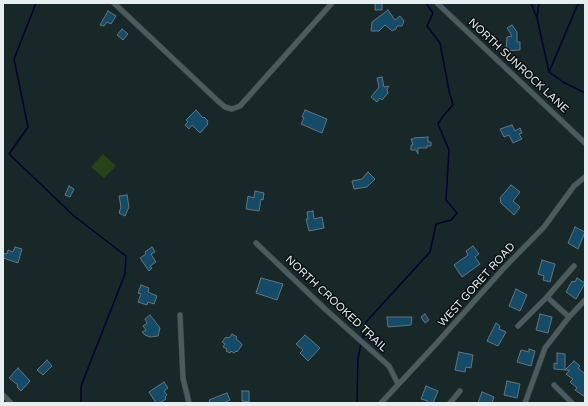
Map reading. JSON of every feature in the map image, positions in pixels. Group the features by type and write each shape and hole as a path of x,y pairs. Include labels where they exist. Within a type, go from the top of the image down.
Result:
{"street":[{"path":"114,3 219,102 225,107 232,109 240,106 332,3"},
{"name":"NORTH SUNROCK LANE","path":"436,3 585,143"},
{"name":"WEST GORET ROAD","path":"381,403 544,227 574,186 585,177"},
{"name":"NORTH CROOKED TRAIL","path":"256,243 325,309 388,366 398,384"},
{"path":"518,326 547,297 574,266"},
{"path":"547,297 569,317"},
{"path":"525,403 545,348 569,317 585,300"},
{"path":"180,315 183,378 189,403"},
{"path":"554,384 572,403"},
{"path":"450,403 460,391"},
{"path":"3,395 11,403"}],"green space":[{"path":"103,154 116,166 104,178 91,167"}],"building":[{"path":"375,3 382,3 382,10 375,10"},
{"path":"388,10 395,20 400,16 404,21 402,26 397,26 396,29 392,31 385,25 379,31 371,31 372,22"},
{"path":"108,11 116,16 111,24 107,22 104,26 100,25"},
{"path":"512,25 517,32 517,42 520,42 520,50 506,51 507,37 512,36 507,28"},
{"path":"122,29 128,34 123,40 117,35"},
{"path":"382,77 384,87 389,86 387,89 388,93 382,100 380,98 377,102 371,97 379,87 377,78"},
{"path":"196,110 208,121 208,124 200,133 192,125 189,129 185,125 188,122 186,120"},
{"path":"305,110 327,119 322,133 301,124 304,118 302,117"},
{"path":"512,125 515,131 520,128 522,133 519,134 522,139 513,143 509,135 504,137 500,129"},
{"path":"428,137 428,142 431,142 431,146 427,146 427,148 418,148 418,154 416,150 411,150 411,145 413,145 411,139"},
{"path":"368,172 375,179 367,187 354,189 352,181 362,179"},
{"path":"511,185 520,192 513,201 520,207 514,215 501,203 500,198"},
{"path":"69,186 74,189 70,197 65,195"},
{"path":"255,191 264,193 263,200 261,199 259,211 246,209 248,196 254,198"},
{"path":"127,195 129,207 125,216 119,213 121,207 119,196"},
{"path":"313,211 314,219 322,217 324,228 309,231 306,219 308,219 307,212"},
{"path":"575,227 585,232 578,249 568,243"},
{"path":"473,246 479,254 475,257 480,264 462,277 454,265 468,255 466,251"},
{"path":"15,247 22,249 18,263 3,258 3,253 7,254 8,250 13,252"},
{"path":"152,247 155,252 151,254 156,262 150,266 152,268 149,271 140,258"},
{"path":"542,260 555,264 550,282 543,280 544,276 538,274"},
{"path":"261,278 283,284 277,300 256,293"},
{"path":"577,278 585,283 576,299 566,292 572,281 575,282"},
{"path":"141,285 149,288 148,292 157,296 154,304 148,302 147,305 138,302 141,294 138,293"},
{"path":"516,289 527,295 520,311 509,306"},
{"path":"425,314 429,320 425,323 421,317"},
{"path":"540,314 552,317 548,333 536,330"},
{"path":"150,315 160,328 158,336 150,337 142,332 146,330 143,326 147,323 145,319"},
{"path":"387,317 412,317 411,325 388,327"},
{"path":"496,323 500,326 499,329 506,332 498,346 487,341"},
{"path":"232,334 237,337 236,339 242,345 237,352 236,351 234,353 231,351 230,353 223,347 225,344 222,342 226,337 229,338"},
{"path":"305,335 320,348 308,361 300,353 303,350 296,344"},
{"path":"529,349 535,351 531,366 517,362 521,350 529,352"},
{"path":"459,352 473,355 471,368 466,367 465,372 455,370"},
{"path":"557,353 565,354 565,370 554,369 554,363 557,364"},
{"path":"47,360 52,366 43,375 37,370"},
{"path":"574,361 580,366 578,368 585,374 585,397 575,390 577,388 570,382 573,379 566,374 570,370 565,370"},
{"path":"18,368 30,381 21,391 17,387 18,385 9,378"},
{"path":"507,381 520,384 517,398 504,395"},
{"path":"164,382 168,388 164,391 167,395 165,397 166,399 160,403 156,403 149,392"},
{"path":"426,386 438,391 433,403 427,403 428,401 421,399"},
{"path":"242,391 249,391 249,402 242,401"},
{"path":"482,392 494,397 492,403 478,403"},
{"path":"227,393 230,400 225,403 210,403 209,400"}],"waterway":[{"path":"36,3 14,59 28,127 9,154 74,216 126,256 125,274 81,386 81,403"},
{"path":"362,341 366,322 430,252 436,224 451,220 457,213 446,200 449,150 438,124 453,105 440,43 427,26 433,13 426,3"},
{"path":"531,3 537,18 549,72 563,82 585,93"},
{"path":"537,17 539,3"},
{"path":"549,72 577,6 580,3"},
{"path":"357,403 358,358 361,344"}]}
